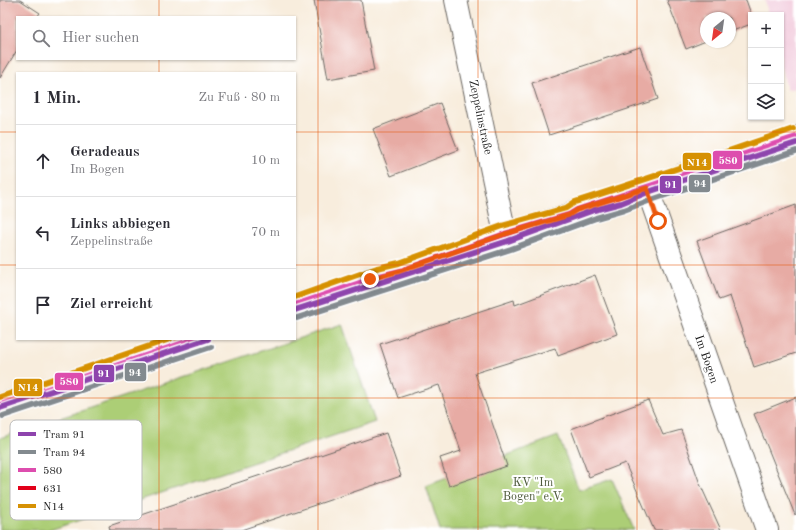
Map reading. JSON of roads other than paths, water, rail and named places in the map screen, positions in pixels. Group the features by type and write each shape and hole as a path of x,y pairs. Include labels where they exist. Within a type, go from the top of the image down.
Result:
{"main road":[{"path":"296,305 380,276 400,271 505,234 569,215 584,208 796,137"},
{"path":"0,405 192,340"}],"street":[{"name":"Zeppelinstraße","path":"456,0 505,234"},
{"name":"Im Bogen","path":"647,188 767,530"}],"tram line":[{"name":"91","path":"296,310 508,241 594,210 621,203 648,192 796,143"},
{"name":"94","path":"297,318 511,249 596,218 624,210 796,151"},
{"name":"91","path":"0,408 205,340"},
{"name":"94","path":"3,416 211,347"}],"park label":[{"name":"KV \"Im Bogen\" e.V.","path":"533,489"}]}
